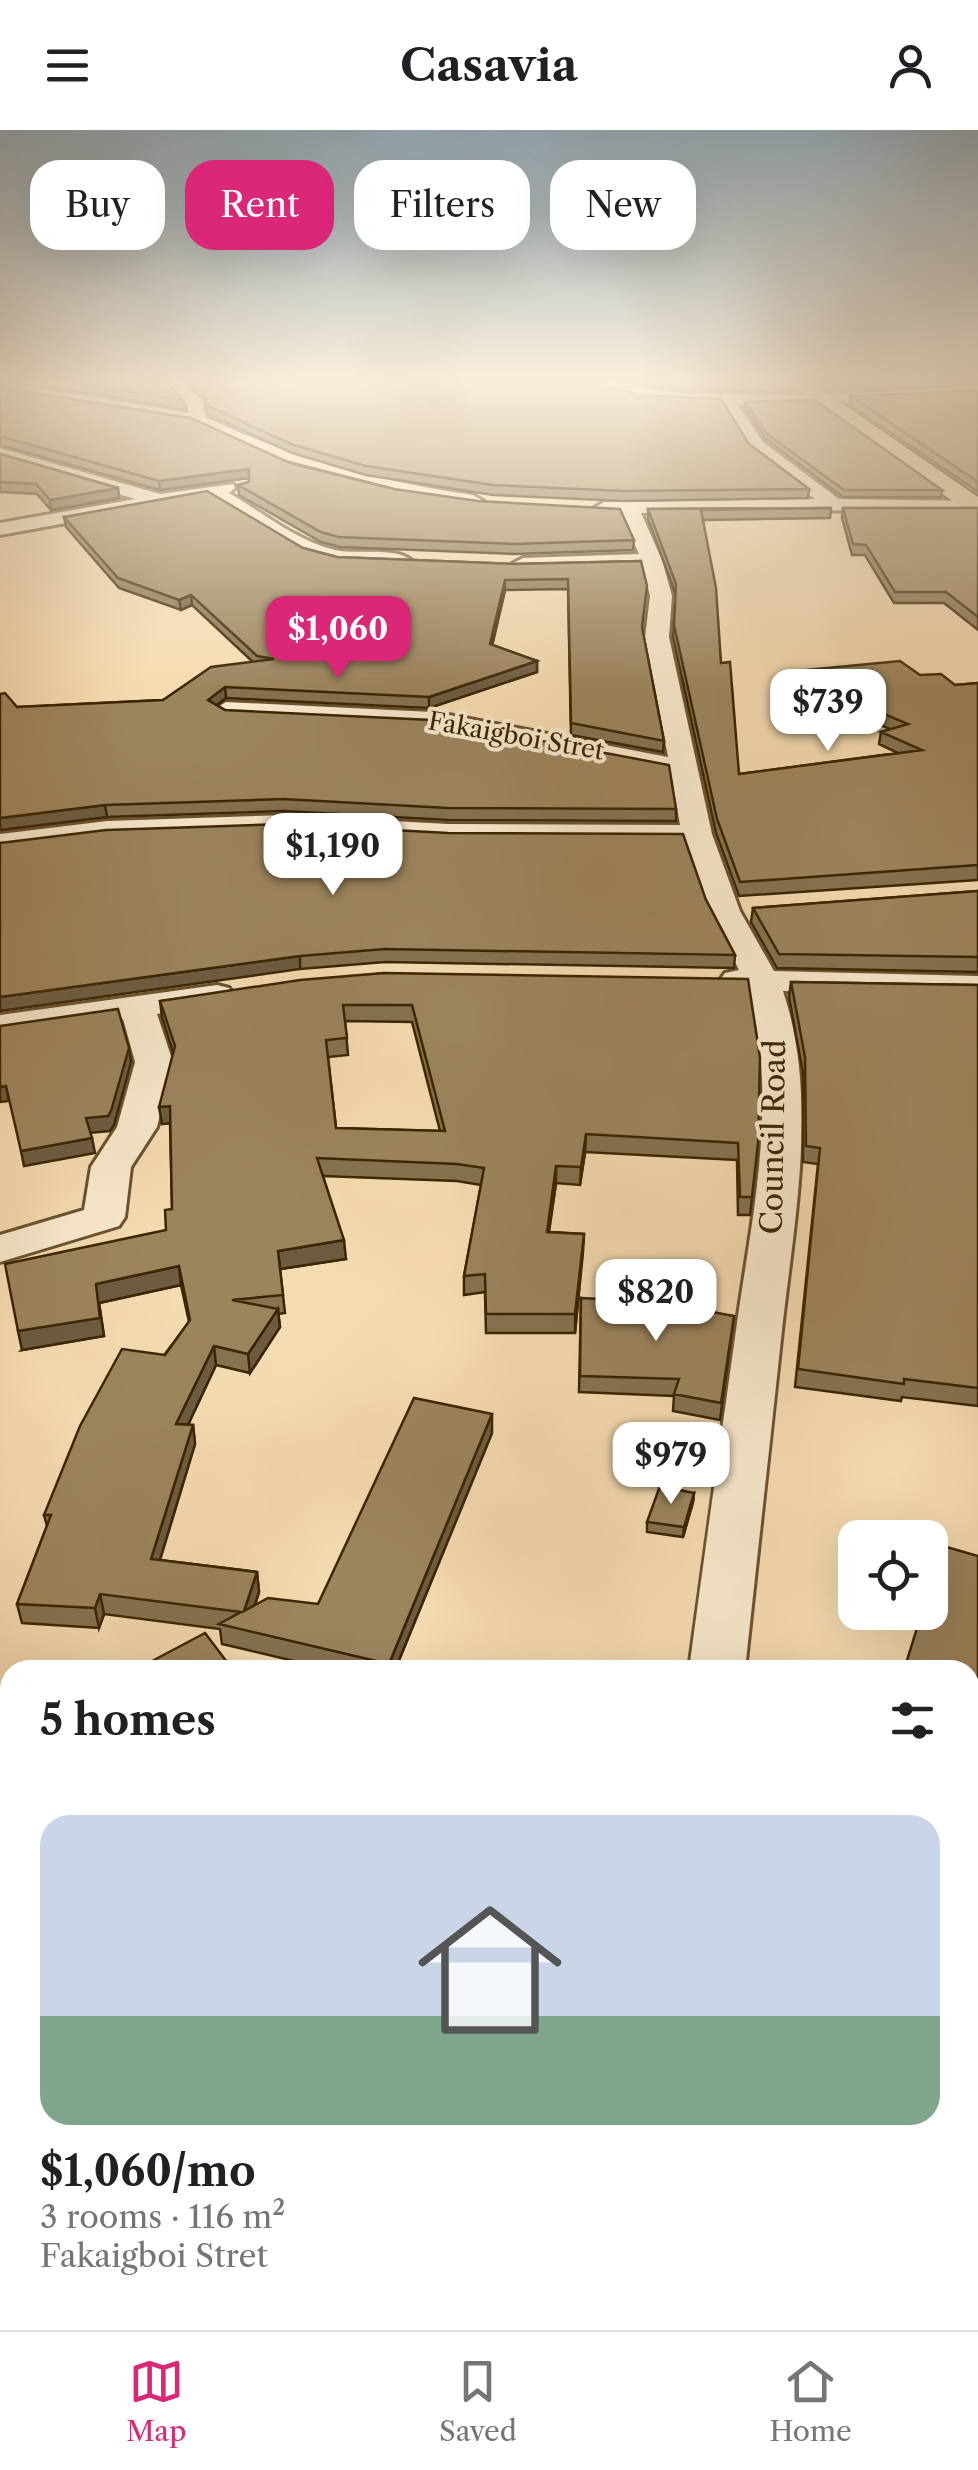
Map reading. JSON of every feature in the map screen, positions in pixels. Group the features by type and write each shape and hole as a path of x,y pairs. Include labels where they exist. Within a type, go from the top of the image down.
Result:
{"main road":[{"path":"946,484 978,507"}],"street":[{"path":"104,484 159,500"},
{"path":"0,529 245,484"},
{"path":"377,484 500,504"},
{"path":"807,484 834,504"},
{"path":"212,491 313,550 338,557 422,562"},
{"path":"576,508 834,504 978,507"},
{"name":"Council Road","path":"629,509 652,560 661,596 658,637 697,834 724,911 762,980 775,1021 780,1070 778,1176 718,1660"},
{"path":"500,564 652,560"},
{"name":"Fakaigboi Stret","path":"226,710 335,712 432,720 684,768"},
{"path":"0,843 107,830 284,824 448,833 697,834"},
{"path":"724,911 763,908"},
{"path":"703,980 978,986"},
{"path":"0,1026 244,991"},
{"path":"0,1249 104,1217 111,1168 136,1127 154,1062 138,1006"}],"building":[{"path":"30,484 103,484 118,488 50,500 36,484"},
{"path":"373,484 478,501 620,509 634,540 514,544 339,537 321,532 238,485"},
{"path":"484,484 802,484 809,489 624,491"},
{"path":"835,484 933,484 942,490 844,490"},
{"path":"207,491 303,548 337,557 514,564 641,561 647,586 642,627 664,741 571,723 568,579 505,580 490,644 537,661 429,697 225,687 208,700 225,710 432,720 669,765 676,809 448,808 283,799 105,805 0,818 0,694 5,693 17,707 163,700 211,667 274,659 257,656 191,595 179,600 118,578 64,517"},
{"path":"831,508 701,510 716,588 721,663 730,662 739,774 922,750 881,732 908,724 785,672 900,661 920,675 941,674 955,685 978,683 978,865 740,882 717,819 674,625 676,584 648,509"},
{"path":"843,508 978,508 978,617 946,592 895,592 866,545 853,544"},
{"path":"283,824 448,833 683,834 706,900 735,955 385,949 300,956 0,997 0,843 106,830"},
{"path":"978,891 978,957 779,954 753,908"},
{"path":"384,973 748,979 760,1058 752,1197 740,1197 738,1143 586,1134 581,1167 556,1166 547,1232 584,1234 575,1314 486,1314 485,1274 464,1276 484,1168 317,1158 344,1240 278,1251 283,1295 232,1300 278,1309 248,1354 214,1346 176,1424 193,1425 151,1559 257,1572 244,1611 268,1598 318,1604 414,1398 492,1414 391,1660 372,1660 219,1624 241,1612 100,1594 95,1608 17,1604 51,1515 44,1515 80,1426 122,1349 165,1355 190,1320 179,1266 96,1284 100,1318 18,1331 5,1264 166,1230 165,1210 172,1209 170,1106 159,1107 175,1046 160,1001 300,980","holes":["343,1005 412,1005 445,1131 336,1128 326,1040 347,1038"]},
{"path":"791,982 978,985 978,1388 904,1379 904,1384 798,1369 820,1148 806,1146 805,1057"},
{"path":"118,1009 129,1048 108,1116 86,1118 92,1138 21,1151 6,1086 0,1087 0,1026"},
{"path":"581,1298 658,1302 734,1316 721,1403 674,1394 679,1379 580,1376"},
{"path":"660,1486 694,1493 684,1527 647,1522"},
{"path":"948,1547 978,1556 978,1660 907,1660 916,1630 948,1630"},
{"path":"205,1633 225,1660 154,1660"}]}
